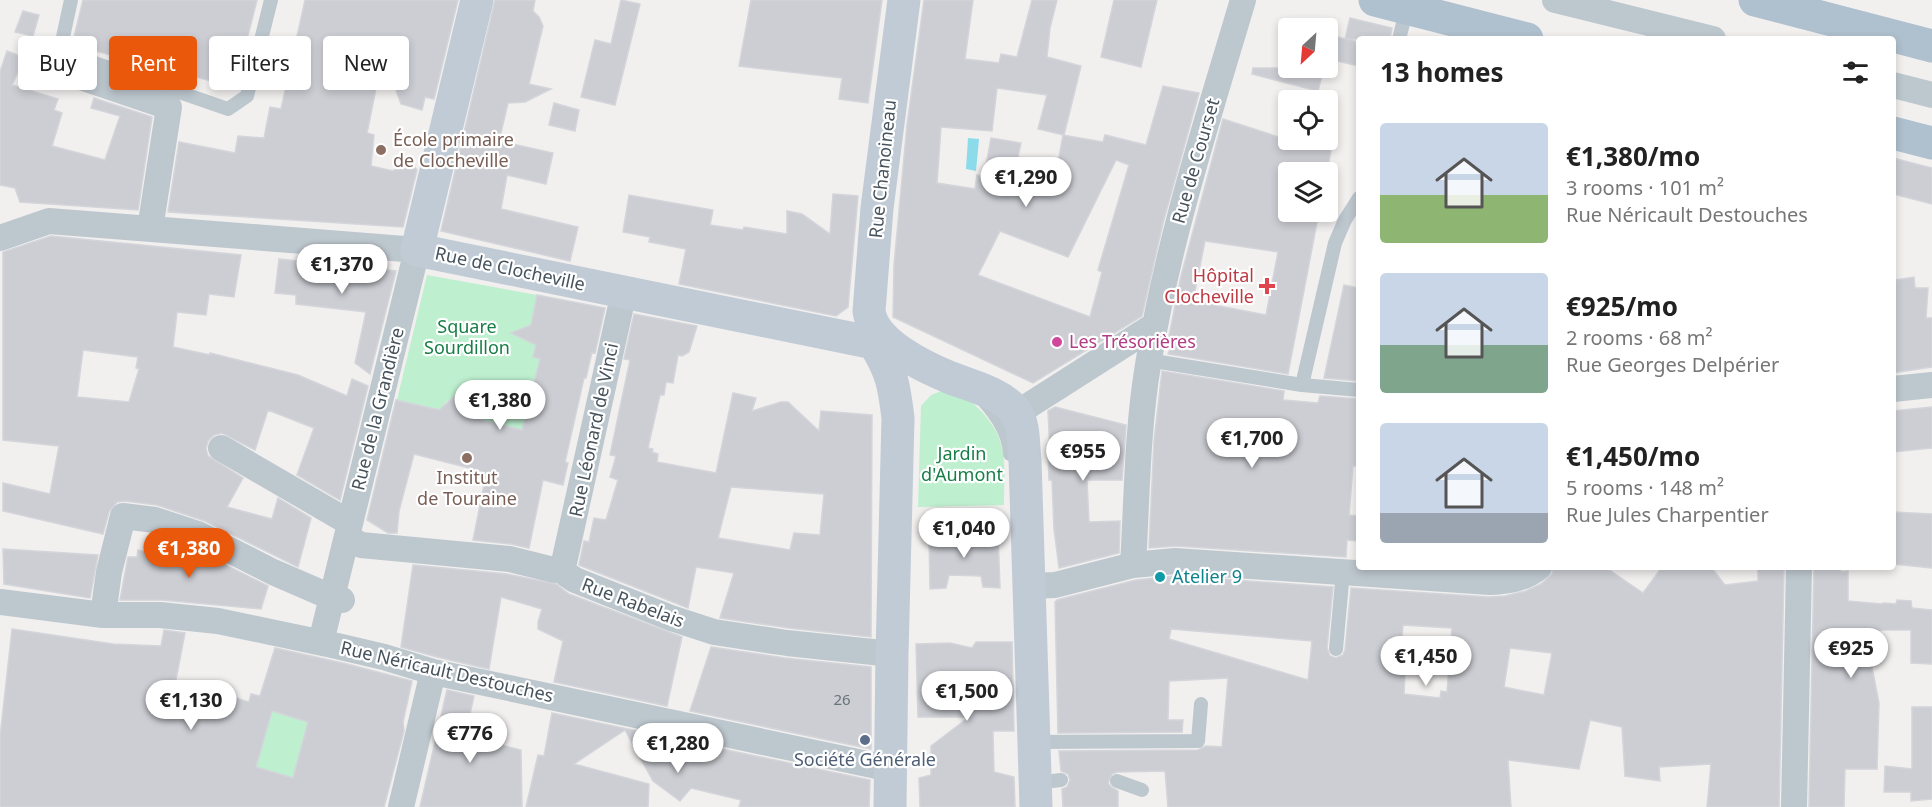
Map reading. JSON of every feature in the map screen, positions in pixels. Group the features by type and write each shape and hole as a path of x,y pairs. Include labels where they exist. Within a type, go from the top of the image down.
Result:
{"main road":[{"name":"Rue de la Grandière","path":"417,250 477,0"},
{"name":"Rue Chanoineau","path":"890,807 892,654 905,417 869,311 877,208 904,0"},
{"path":"1375,0 1403,24 1502,36"},
{"path":"1755,0 1808,17 1889,36"},
{"path":"1896,38 1932,46"},
{"path":"1896,134 1932,143"},
{"name":"Rue de Clocheville","path":"417,250 624,292 877,339"},
{"path":"877,339 997,397 1017,413 1024,450 1030,586 1033,742 1044,790"},
{"path":"905,417 911,393 930,380 959,380"}],"street":[{"name":"Rue de Courset","path":"1133,565 1143,399 1155,325 1178,219 1243,0"},
{"path":"1555,0 1701,36"},
{"path":"97,83 169,107 150,229"},
{"path":"1896,86 1932,95"},
{"name":"Rue de Clocheville","path":"0,238 48,221 417,250"},
{"name":"Rue de la Grandière","path":"321,642 337,599 349,530 417,250"},
{"name":"Rue Léonard de Vinci","path":"563,567 624,292"},
{"path":"1017,413 1155,325"},
{"path":"1896,389 1932,385"},
{"name":"Rue Rabelais","path":"221,448 349,530 361,545 510,559 554,570 563,567 566,574 574,580 702,628 725,634 787,643 892,654"},
{"path":"103,615 109,572 123,516 155,520 198,534 273,572 337,599"},
{"path":"1030,586 1055,585 1133,565 1175,561 1490,582 1517,580 1535,570"},
{"path":"1794,807 1800,570"},
{"name":"Rue Néricault Destouches","path":"0,602 103,615 159,615 218,621 321,642 384,657 433,672 891,769"},
{"path":"400,807 433,672"}],"lane":[{"path":"71,0 60,51 228,109 247,96 271,0"},
{"path":"1302,385 1335,243 1356,203"},
{"path":"1148,365 1160,362 1302,385 1356,390"},
{"path":"959,380 995,415 1003,428 1010,451 1011,472"},
{"path":"905,417 911,452"},
{"path":"1336,649 1343,571"},
{"path":"1033,742 1198,741 1201,704"},
{"path":"1117,781 1142,790"}],"green space":[{"name":"Square Sourdillon","path":"427,275 537,295 531,327 521,331 537,342 540,359 522,430 494,423 479,423 479,410 471,399 473,395 459,391 457,397 446,403 441,414 427,407 397,400"},
{"name":"Jardin d'Aumont","path":"944,390 955,392 968,399 990,421 996,432 1003,454 1004,505 918,507 921,406 931,395"},
{"path":"271,711 308,722 293,778 256,767"}],"water":[{"path":"968,138 979,139 976,171 966,169"}],"building":[{"path":"83,0 257,0 248,36 209,36 209,80 197,77 197,36 109,36 109,55 97,51 97,36 74,36"},
{"path":"305,0 458,0 434,99 425,97 422,110 401,104 396,90 409,90 409,36 323,36 323,90 376,90 367,133 374,135 371,166 393,171 406,163 413,165 417,170 403,227 168,212 179,142 235,153 238,136 264,138 270,107 281,109 285,90 311,90 311,36 297,36"},
{"path":"495,0 535,0 533,11 543,26 529,84 551,89 525,102 508,103 499,141 553,153 546,184 507,175 501,209 578,227 570,261 441,231"},
{"path":"621,0 640,4 615,105 581,97 595,40 611,44"},
{"path":"751,0 882,0 868,103 839,99 842,78 739,66"},
{"path":"924,0 973,0 965,59 999,63 1001,54 1017,57 1032,0 1057,0 1050,28 1047,57 1081,66 1064,135 1038,129 1047,95 997,88 992,131 941,127 937,183 975,189 977,175 984,177 991,138 1021,143 1017,161 1057,168 1063,135 1103,142 1105,135 1146,145 1163,86 1199,93 1163,223 1142,316 1033,383 893,317 894,265 907,125","holes":["1116,160 1129,165 1098,270 1102,272 1090,317 978,275 1000,231 1068,257"]},
{"path":"1114,0 1157,0 1141,67 1101,57"},
{"path":"23,11 39,15 33,36 15,32"},
{"path":"1350,18 1392,28 1391,36 1356,36 1356,39 1347,39 1356,41 1356,65 1338,61 1338,37 1345,39"},
{"path":"7,51 18,55 18,73 12,85 18,87 18,90 28,90 58,99 54,110 62,113 52,146 105,160 120,116 91,108 94,98 152,117 138,210 20,202 15,188 0,185 0,72"},
{"path":"1253,68 1278,68 1278,78 1321,78 1318,90 1314,90 1252,74"},
{"path":"554,103 579,110 575,131 549,125"},
{"path":"1223,119 1278,137 1278,150 1331,150 1329,162 1278,162 1278,222 1317,222 1288,374 1168,354 1171,347 1167,346 1181,276","holes":["1205,241 1278,252 1266,315 1193,301"]},
{"path":"1896,159 1932,168 1932,204 1896,195"},
{"path":"833,194 858,196 848,307 836,316 679,284 686,249 649,242 650,237 623,232 629,195 713,210 710,225 743,230 744,227 787,234 787,211 802,214 830,234"},
{"path":"51,236 241,255 234,297 209,294 206,315 177,312 173,347 210,355 210,353 298,375 347,396 352,379 368,386 340,500 297,475 314,428 268,410 255,450 222,433 214,435 208,441 206,449 208,456 243,478 227,507 272,519 278,498 311,518 298,567 205,521 157,505 117,502 109,512 103,534 3,511 3,483 50,494 59,446 3,440 3,252","holes":["83,350 138,357 136,368 139,369 129,402 77,397"]},
{"path":"279,259 396,271 370,374 355,363 366,312 296,304 296,295 275,293"},
{"path":"1914,277 1915,288 1928,288 1926,318 1932,318 1932,367 1896,373 1896,280"},
{"path":"1344,285 1356,287 1356,381 1324,378"},
{"path":"537,295 605,308 595,353 592,352 586,378 584,378 565,462 568,463 563,485 543,480 529,548 473,540 486,475 481,471 414,454 399,511 397,533 388,533 367,520 396,400 439,410 460,391 473,394 481,420 522,430 540,359 533,357 536,345 511,333 531,325"},
{"path":"634,314 697,326 689,352 682,356 678,355 673,383 666,382 664,395 660,395 648,448 658,454 657,462 716,473 733,393 756,398 752,411 788,402 819,431 821,411 872,415 871,637 720,618 734,573 696,567 688,608 579,565 584,541 589,542 594,518 606,520 618,480 610,477 616,456 610,455 630,360 624,359","holes":["731,487 824,494 820,535 794,533 790,550 718,538"]},
{"path":"1162,371 1284,391 1283,400 1318,403 1320,396 1356,399 1356,466 1353,466 1349,515 1356,516 1356,541 1347,540 1346,557 1176,546 1149,548 1154,441"},
{"path":"1055,407 1126,425 1122,480 1087,480 1089,522 1120,521 1119,553 1059,568 1048,452 1050,453 1048,411"},
{"path":"1932,407 1932,448 1896,452 1896,411"},
{"path":"1896,512 1932,514 1932,568 1896,564"},
{"path":"998,534 1000,588 983,587 981,576 949,575 946,588 930,589 929,535"},
{"path":"161,538 192,548 268,586 261,609 162,600 120,600 128,557 137,557 138,550 157,555"},
{"path":"3,549 98,555 90,598 4,584"},
{"path":"413,565 507,574 556,584 569,594 682,637 667,706 554,682 563,641 538,629 542,609 501,597 489,669 401,647"},
{"path":"1553,570 1609,570 1643,593 1660,570 1713,570 1725,585 1758,581 1758,570 1784,570 1779,807 1707,807 1711,764 1659,767 1660,781 1625,776 1622,727 1590,720 1579,769 1508,760 1511,807 1168,807 1165,771 1112,774 1108,783 1118,791 1118,807 1063,807 1062,789 1067,787 1070,780 1068,774 1061,771 1059,751 1198,750 1206,746 1222,747 1228,678 1169,681 1168,720 1183,720 1182,732 1058,733 1055,602 1057,600 1136,580 1175,576 1333,587 1327,648 1330,656 1336,658 1343,655 1345,650 1351,588 1489,597 1526,591 1541,584","holes":["1403,625 1452,628 1447,692 1441,691 1440,698 1404,694 1405,672 1399,671","1171,629 1312,641 1308,680 1169,639","1510,648 1552,653 1544,695 1504,687"]},
{"path":"1814,570 1848,571 1848,601 1896,604 1897,600 1911,601 1912,608 1932,610 1932,664 1911,663 1911,630 1880,630 1880,662 1871,662 1879,703 1877,769 1845,769 1844,807 1809,807"},
{"path":"12,629 113,644 161,646 164,630 185,633 169,716 208,695 209,690 249,702 251,694 260,696 275,648 412,681 403,722 404,731 384,807 0,807 0,737","holes":["272,711 308,722 293,778 256,767"]},
{"path":"976,642 1012,642 1014,731 993,731 994,772 1014,777 1015,807 920,807 919,778 931,775 931,746 969,717 918,717 916,644 950,643 972,648"},
{"path":"711,647 871,667 871,749 690,711"},
{"path":"447,690 474,696 466,732 480,736 482,740 521,750 522,807 420,807"},
{"path":"1912,707 1932,707 1932,799 1911,801 1911,792 1884,792 1885,766 1912,769"},
{"path":"552,713 870,780 869,807 739,807 741,800 691,788 680,801 653,781 625,730 574,764 649,784 648,807 526,807 538,755 544,756"}],"place":[{"name":"École primaire de Clocheville","path":"381,150"},
{"name":"Hôpital Clocheville","path":"1267,286"},
{"name":"Les Trésorières","path":"1057,342"},
{"name":"Institut de Touraine","path":"467,458"},
{"name":"Atelier 9","path":"1160,577"},
{"name":"Société Générale","path":"865,740"}]}
